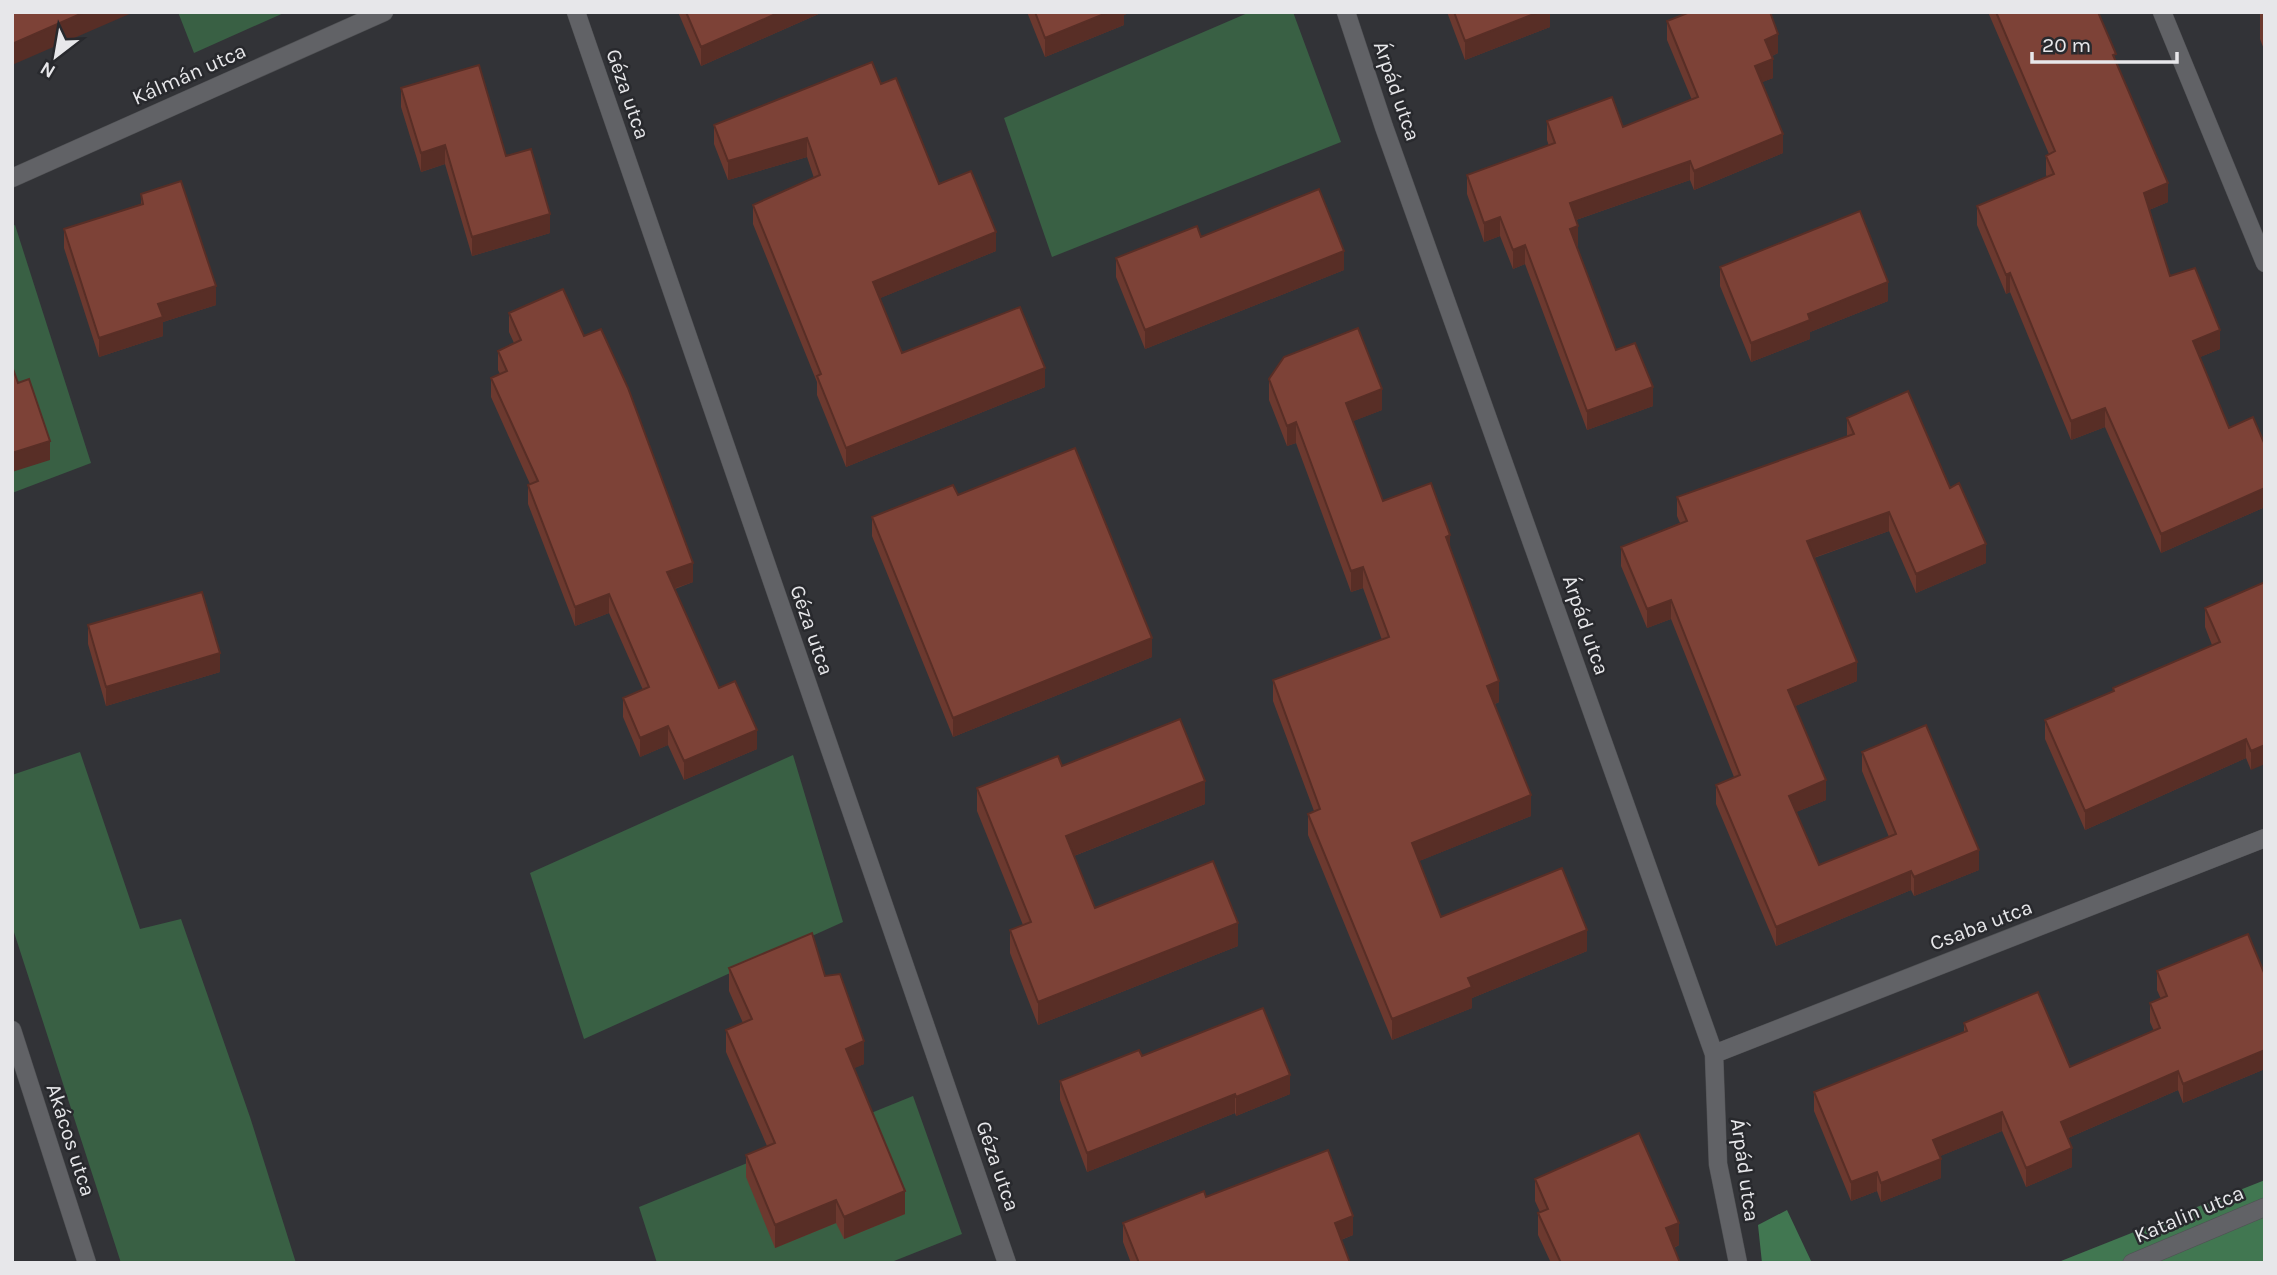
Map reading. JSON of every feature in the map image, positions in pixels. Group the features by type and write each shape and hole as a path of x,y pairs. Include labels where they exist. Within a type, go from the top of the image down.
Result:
{"street":[{"name":"Kálmán utca","path":"12,178 384,12"},
{"name":"Géza utca","path":"576,12 1007,1263"},
{"name":"Árpád utca","path":"1346,12 1393,153 1714,1054 1717,1164 1738,1263"},
{"path":"2162,12 2265,263"},
{"name":"Csaba utca","path":"1714,1054 2265,838"},
{"name":"Akácos utca","path":"12,1030 87,1263"},
{"name":"Katalin utca","path":"2132,1263 2265,1207"}],"green space":[{"path":"178,12 286,12 194,53"},
{"path":"1250,12 1293,12 1341,142 1052,257 1004,118"},
{"path":"15,225 91,463 12,493 12,226"},
{"path":"80,752 140,929 181,919 250,1117 296,1263 121,1263 12,926 12,775"},
{"path":"793,755 843,922 584,1039 530,873"},
{"path":"913,1096 962,1234 889,1263 657,1263 639,1207"},
{"path":"2265,1180 2265,1263 2056,1263"},
{"path":"1787,1210 1812,1263 1762,1263 1758,1225"}],"building":[{"path":"12,12 85,12 12,44"},
{"path":"686,12 780,12 701,47"},
{"path":"1035,12 1109,12 1045,38"},
{"path":"1454,12 1539,12 1465,41"},
{"path":"1690,12 1770,12 1778,34 1765,40 1773,59 1755,66 1783,134 1694,171 1690,161 1570,203 1578,226 1570,229 1616,350 1635,343 1653,387 1587,411 1525,245 1513,250 1500,217 1484,223 1467,175 1555,143 1547,121 1612,97 1623,127 1698,97 1667,21"},
{"path":"1996,12 2098,12 2116,54 2113,55 2168,183 2144,193 2170,276 2195,268 2220,330 2193,341 2229,428 2253,417 2265,445 2265,488 2161,534 2105,408 2071,421 2010,273 2006,275 1977,206 2054,174 2046,156 2055,151"},
{"path":"872,62 881,84 896,78 939,184 971,171 996,232 873,282 902,353 1020,307 1045,368 846,448 817,376 821,374 753,205 820,175 807,138 728,161 714,125"},
{"path":"479,65 506,156 531,149 550,214 472,237 445,145 421,153 401,88"},
{"path":"181,181 216,286 158,304 163,317 99,338 64,229 143,204 141,194"},
{"path":"1319,189 1344,251 1145,330 1116,258 1197,226 1201,237"},
{"path":"1860,211 1888,282 1808,314 1810,320 1751,343 1720,267"},
{"path":"563,289 584,336 601,329 628,388 693,563 667,572 719,688 735,681 757,730 684,761 668,726 640,738 623,698 649,687 609,594 575,607 528,485 538,481 491,378 507,371 498,351 521,340 509,313"},
{"path":"1358,328 1382,389 1346,403 1383,501 1431,483 1450,535 1446,537 1499,681 1487,686 1531,795 1412,843 1441,917 1562,868 1587,930 1468,978 1472,987 1392,1019 1308,814 1320,809 1273,680 1389,637 1363,567 1351,571 1296,422 1287,426 1269,379 1284,357"},
{"path":"12,366 18,383 29,379 50,441 12,453"},
{"path":"1908,391 1950,488 1959,483 1986,544 1916,574 1889,512 1807,541 1857,662 1788,690 1826,780 1789,796 1819,865 1896,834 1862,752 1926,725 1979,850 1914,877 1911,871 1776,927 1716,785 1740,775 1671,600 1647,609 1621,547 1687,521 1677,497 1854,434 1847,418"},
{"path":"1075,448 1152,638 953,718 872,517 953,485 958,495"},
{"path":"2265,582 2265,745 2251,751 2246,739 2085,811 2045,720 2220,642 2205,608"},
{"path":"202,592 220,653 106,687 88,625"},
{"path":"1180,719 1205,781 1066,836 1095,908 1213,861 1238,923 1038,1002 1010,930 1031,922 977,788 1058,756 1062,766"},
{"path":"812,933 825,976 840,974 864,1041 846,1049 905,1191 844,1217 836,1200 775,1225 746,1155 775,1143 726,1030 752,1019 729,968"},
{"path":"2248,934 2265,975 2265,1050 2183,1084 2178,1071 2061,1122 2072,1148 2026,1168 2002,1112 1933,1140 1941,1159 1881,1183 1877,1172 1851,1182 1814,1092 1967,1031 1964,1023 2038,992 2070,1067 2160,1028 2150,1003 2167,996 2157,971"},
{"path":"1263,1008 1290,1075 1087,1153 1060,1081 1139,1050 1142,1056"},
{"path":"1639,1133 1679,1223 1666,1228 1680,1263 1561,1263 1538,1213 1548,1209 1535,1179"},
{"path":"1328,1150 1353,1216 1335,1223 1350,1263 1139,1263 1123,1223 1204,1191 1206,1197"}]}
